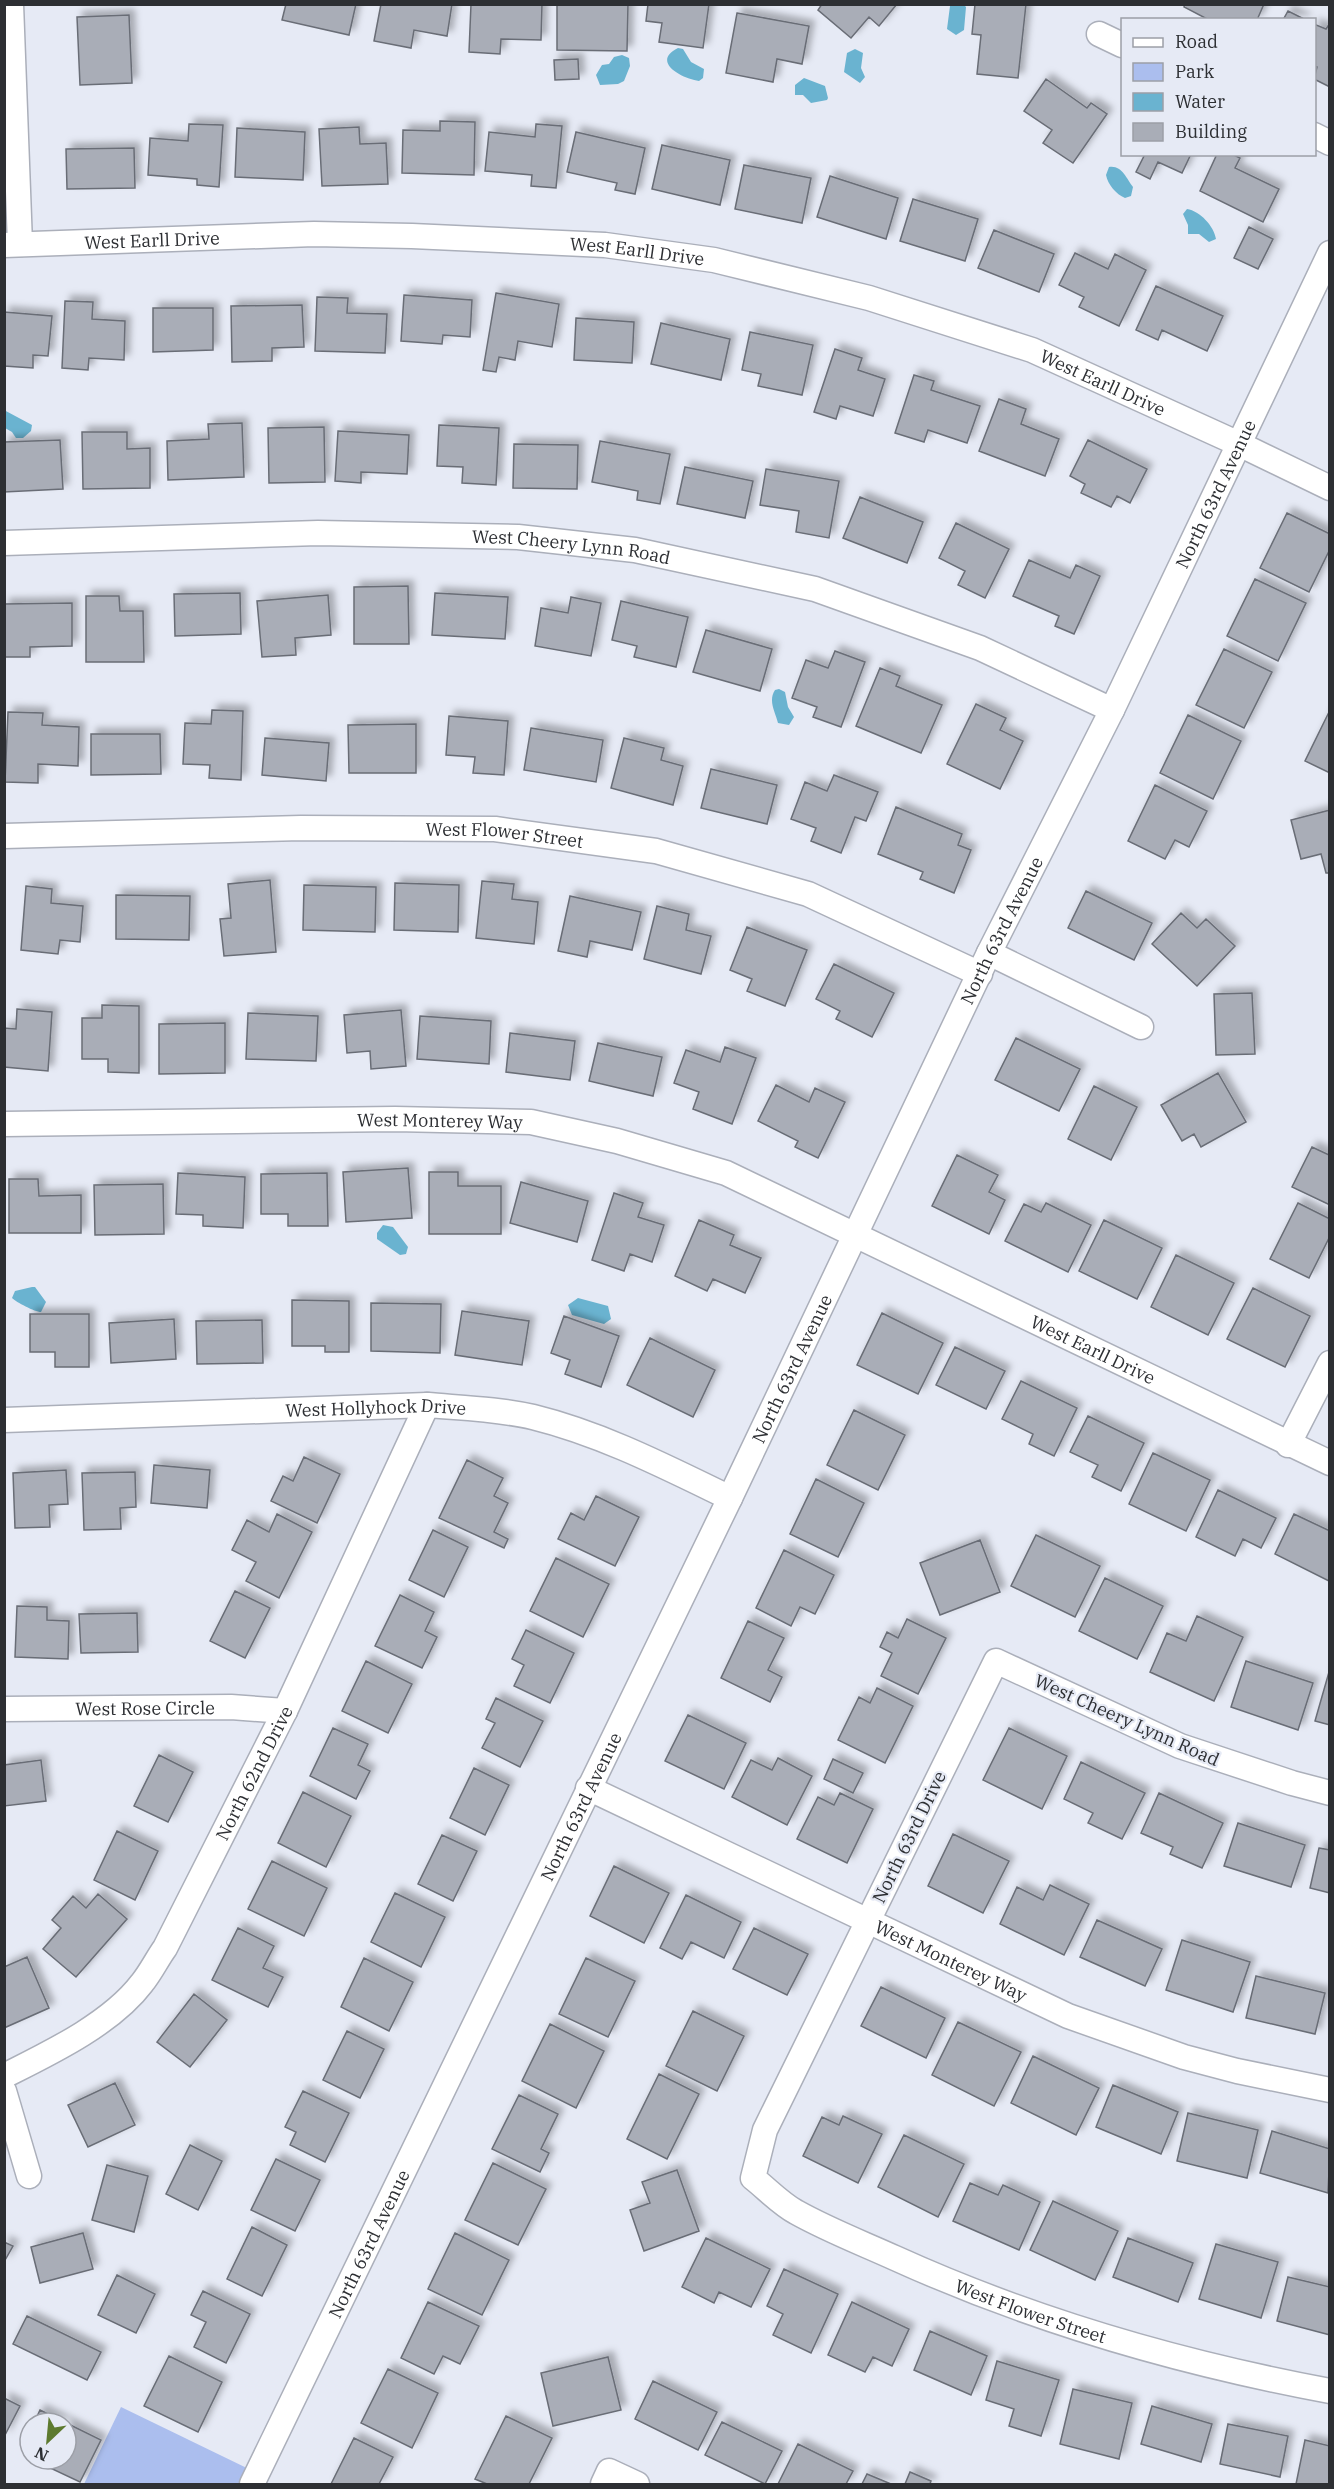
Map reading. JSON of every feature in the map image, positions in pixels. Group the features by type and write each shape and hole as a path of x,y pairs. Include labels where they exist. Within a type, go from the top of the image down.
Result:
{"street":[{"path":"11,4 12,245"},
{"path":"1100,34 1121,44"},
{"name":"West Earll Drive","path":"12,245 314,234 412,236 605,246 714,260 869,298 1032,350 1239,444 1329,488"},
{"name":"North 63rd Avenue","path":"252,2484 730,1498 984,963 1112,710 1329,253"},
{"name":"West Cheery Lynn Road","path":"4,543 318,533 518,537 635,550 815,589 980,648 1112,710"},
{"name":"West Flower Street","path":"4,836 301,828 495,829 656,851 808,894 1141,1028"},
{"name":"West Monterey Way","path":"4,1124 395,1119 531,1122 617,1141 726,1173 855,1237"},
{"name":"West Earll Drive","path":"855,1237 1329,1463"},
{"path":"1288,1445 1329,1363"},
{"name":"West Hollyhock Drive","path":"4,1420 427,1405 532,1417 589,1434 639,1454 730,1498"},
{"name":"North 62nd Drive","path":"4,2076 75,2039 116,2008 142,1984 181,1919 285,1711 427,1405"},
{"name":"West Cheery Lynn Road","path":"996,1661 1180,1746 1292,1784 1329,1793"},
{"name":"North 63rd Drive","path":"753,2178 765,2130 996,1661"},
{"name":"West Rose Circle","path":"4,1709 231,1707 285,1711"},
{"name":"West Monterey Way","path":"588,1788 1068,2016 1184,2057 1329,2090"},
{"path":"4,2091 29,2176"},
{"name":"West Flower Street","path":"753,2178 794,2211 989,2298 1096,2334 1216,2369 1329,2391"},
{"path":"606,2478 637,2484"}],"green space":[{"path":"121,2407 255,2472 249,2484 84,2484"}],"water":[{"path":"952,5 966,7 964,30 956,35 947,29"},
{"path":"678,48 683,49 691,62 704,69 703,78 699,81 685,77 668,64 667,59 670,53"},
{"path":"855,49 863,53 861,68 865,77 860,83 844,72 847,53"},
{"path":"622,55 629,58 630,66 624,81 618,84 600,85 596,75 602,65 609,64 614,57"},
{"path":"804,78 825,86 827,100 811,103 803,95 795,95 795,85"},
{"path":"1109,167 1117,168 1123,173 1133,187 1131,196 1125,198 1113,189 1106,175"},
{"path":"1187,209 1206,220 1216,239 1209,242 1199,234 1188,234 1188,225 1183,214"},
{"path":"4,410 32,425 31,431 23,438 16,438 5,428"},
{"path":"779,689 785,692 788,707 794,717 789,725 778,723 773,706 773,694"},
{"path":"383,1225 393,1227 408,1247 406,1254 400,1255 377,1239 377,1233"},
{"path":"35,1287 46,1302 41,1312 12,1298 15,1291"},
{"path":"578,1298 608,1306 611,1319 604,1324 572,1315 568,1305"}],"building":[{"path":"286,4 356,4 349,35 282,20"},
{"path":"381,4 452,4 447,36 414,30 411,48 374,41"},
{"path":"471,4 542,4 541,40 501,39 500,54 469,52"},
{"path":"557,4 628,4 627,51 557,50"},
{"path":"648,4 709,4 703,48 659,42 662,23 646,21"},
{"path":"822,4 897,4 879,26 869,17 851,38 818,10"},
{"path":"975,4 1026,4 1018,78 977,74 981,35 972,34"},
{"path":"1185,4 1264,4 1258,18 1205,18 1184,7"},
{"path":"1288,11 1302,18 1284,18"},
{"path":"737,13 809,26 802,64 777,59 773,82 726,73"},
{"path":"129,15 132,83 80,85 77,17"},
{"path":"1330,23 1330,84 1328,86 1316,80 1316,25 1326,29"},
{"path":"578,59 579,79 555,80 554,60"},
{"path":"1046,79 1087,108 1091,103 1107,114 1073,163 1043,143 1052,130 1024,111"},
{"path":"440,121 475,122 474,175 402,173 403,130 440,131"},
{"path":"189,124 223,125 219,187 197,185 197,179 148,175 150,138 188,141"},
{"path":"536,124 562,126 556,188 531,186 532,175 485,171 489,132 535,137"},
{"path":"359,127 360,144 386,143 388,184 322,186 319,129"},
{"path":"237,128 305,132 303,180 235,177"},
{"path":"576,132 645,148 635,194 615,190 617,183 567,172"},
{"path":"662,145 730,160 720,205 652,189"},
{"path":"134,148 135,188 67,189 66,149"},
{"path":"1144,156 1190,156 1182,173 1158,162 1150,179 1136,172"},
{"path":"1216,156 1240,158 1235,168 1279,189 1263,222 1200,191"},
{"path":"744,165 811,178 802,223 735,209"},
{"path":"830,176 898,198 886,239 817,217"},
{"path":"913,199 978,219 965,261 900,241"},
{"path":"1249,227 1273,239 1258,269 1234,258"},
{"path":"994,230 1054,254 1039,292 978,268"},
{"path":"1075,253 1108,269 1115,254 1146,270 1119,326 1079,307 1084,297 1059,285"},
{"path":"1156,286 1223,316 1207,351 1162,330 1158,340 1136,330"},
{"path":"496,293 559,304 552,347 518,341 515,360 499,357 496,372 483,370"},
{"path":"404,295 472,300 470,337 443,335 442,344 401,341"},
{"path":"317,297 348,298 347,313 387,314 385,353 315,351"},
{"path":"65,301 93,302 92,319 125,321 124,360 89,358 88,370 62,368"},
{"path":"302,305 304,347 272,348 272,361 232,362 231,306"},
{"path":"153,308 213,308 213,350 153,352"},
{"path":"4,312 52,316 48,356 33,355 33,368 4,366"},
{"path":"576,318 634,322 632,363 574,360"},
{"path":"661,323 730,339 721,380 651,364"},
{"path":"750,332 813,345 802,395 758,386 761,374 742,370"},
{"path":"835,349 862,358 858,370 885,379 873,416 840,406 836,419 814,412"},
{"path":"914,375 934,381 931,390 980,406 967,443 928,430 924,442 895,433"},
{"path":"999,399 1026,409 1021,424 1059,439 1045,476 979,451"},
{"path":"242,423 244,477 168,480 167,441 209,439 208,424"},
{"path":"439,425 499,428 496,485 462,483 463,467 437,466"},
{"path":"324,427 325,482 269,483 268,428"},
{"path":"338,431 409,435 407,474 361,472 361,483 335,481"},
{"path":"82,432 127,432 127,449 150,448 150,488 83,489"},
{"path":"60,440 63,489 4,492 4,442"},
{"path":"1088,440 1147,469 1130,503 1117,496 1111,507 1081,493 1085,484 1070,476"},
{"path":"600,441 670,454 660,504 637,500 638,491 592,482"},
{"path":"514,444 578,445 577,489 513,488"},
{"path":"685,467 753,481 745,518 677,504"},
{"path":"766,469 839,481 829,538 796,532 799,511 760,505"},
{"path":"860,497 923,522 907,563 843,538"},
{"path":"1287,513 1330,534 1330,549 1309,592 1260,568"},
{"path":"956,523 1009,549 985,598 958,585 965,571 939,558"},
{"path":"1029,560 1070,578 1076,565 1100,576 1074,634 1055,626 1059,616 1013,596"},
{"path":"1255,579 1306,603 1278,661 1227,636"},
{"path":"408,586 409,644 354,644 354,587"},
{"path":"240,593 241,634 175,636 174,594"},
{"path":"435,593 508,597 505,639 432,635"},
{"path":"328,595 331,635 295,638 296,655 262,657 257,601"},
{"path":"86,596 119,596 120,611 143,611 144,662 86,662"},
{"path":"571,597 601,603 591,656 535,646 541,608 568,613"},
{"path":"621,601 688,617 676,667 634,657 637,646 612,640"},
{"path":"72,603 72,646 30,647 30,657 4,657 4,604"},
{"path":"706,630 772,649 760,691 693,672"},
{"path":"1224,649 1272,672 1244,728 1196,705"},
{"path":"835,651 865,662 841,727 813,717 817,707 792,698 806,660 828,668"},
{"path":"880,668 900,676 896,686 942,705 921,753 856,726"},
{"path":"976,704 1006,718 1000,730 1023,741 1000,789 947,764"},
{"path":"212,710 243,711 241,780 209,778 210,765 183,764 185,723 211,724"},
{"path":"1330,710 1330,773 1305,761"},
{"path":"8,712 43,713 42,725 79,727 78,766 38,764 38,783 5,782"},
{"path":"1188,715 1241,741 1213,799 1160,773"},
{"path":"449,716 508,721 504,775 473,773 475,757 446,755"},
{"path":"416,724 416,773 349,773 348,725"},
{"path":"531,728 603,740 596,782 524,770"},
{"path":"91,734 160,734 161,774 91,775"},
{"path":"265,738 329,743 326,781 262,775"},
{"path":"624,738 664,748 661,760 683,766 673,805 611,788"},
{"path":"711,769 777,785 767,824 701,808"},
{"path":"834,775 878,792 866,821 855,817 841,853 811,841 816,828 791,819 805,782 827,791"},
{"path":"1155,785 1207,811 1189,847 1175,840 1165,859 1128,841"},
{"path":"896,807 962,834 958,845 971,850 954,893 920,879 923,872 878,854"},
{"path":"1330,810 1330,873 1326,873 1321,854 1301,859 1291,820"},
{"path":"270,880 276,952 224,956 220,919 231,918 228,884"},
{"path":"482,881 514,884 512,899 538,902 534,944 476,938"},
{"path":"395,883 459,885 458,932 394,930"},
{"path":"304,885 376,887 375,932 303,930"},
{"path":"26,886 52,889 51,903 83,906 80,942 60,940 58,954 21,950"},
{"path":"1086,891 1152,923 1134,960 1068,928"},
{"path":"116,895 190,896 189,940 116,939"},
{"path":"570,896 641,912 632,950 590,941 587,957 558,951"},
{"path":"657,906 689,914 686,930 711,936 701,974 644,959"},
{"path":"1181,913 1197,928 1206,919 1235,946 1197,986 1152,944"},
{"path":"747,927 807,950 785,1006 747,991 752,979 730,970"},
{"path":"834,964 894,993 872,1037 836,1019 840,1011 816,999"},
{"path":"1252,993 1255,1054 1216,1055 1214,994"},
{"path":"102,1005 139,1006 139,1073 108,1072 108,1059 82,1059 82,1018 102,1018"},
{"path":"17,1009 52,1012 48,1071 4,1067 4,1028 16,1029"},
{"path":"401,1010 406,1066 371,1069 370,1051 347,1053 344,1015"},
{"path":"248,1013 318,1016 316,1061 246,1059"},
{"path":"420,1016 491,1021 489,1064 417,1059"},
{"path":"225,1023 225,1073 159,1074 159,1024"},
{"path":"510,1033 575,1041 570,1080 506,1072"},
{"path":"1016,1038 1080,1069 1059,1111 995,1080"},
{"path":"598,1043 662,1057 653,1096 589,1081"},
{"path":"725,1047 756,1058 732,1124 693,1109 699,1092 674,1083 686,1050 720,1062"},
{"path":"1218,1073 1246,1122 1201,1147 1194,1134 1182,1141 1161,1105"},
{"path":"776,1085 809,1102 815,1088 845,1102 818,1158 795,1147 798,1141 758,1121"},
{"path":"1094,1086 1137,1107 1111,1160 1068,1139"},
{"path":"1312,1147 1329,1155 1330,1153 1330,1205 1292,1187"},
{"path":"957,1155 998,1175 989,1192 1005,1200 989,1234 932,1206"},
{"path":"408,1168 412,1218 346,1222 343,1172"},
{"path":"429,1172 458,1172 458,1186 501,1186 501,1234 429,1234"},
{"path":"178,1173 245,1177 243,1228 203,1226 203,1215 176,1214"},
{"path":"327,1173 328,1226 288,1226 288,1214 261,1214 261,1174"},
{"path":"9,1179 38,1179 39,1196 81,1195 81,1233 9,1233"},
{"path":"521,1182 588,1201 577,1242 510,1223"},
{"path":"163,1184 164,1234 95,1235 94,1185"},
{"path":"614,1193 643,1203 638,1217 664,1225 652,1262 630,1254 624,1271 592,1260"},
{"path":"1046,1203 1091,1225 1068,1272 1005,1241 1024,1204 1041,1212"},
{"path":"1298,1203 1330,1219 1330,1236 1309,1278 1270,1259"},
{"path":"699,1220 734,1235 730,1245 761,1258 745,1293 713,1279 707,1291 675,1276"},
{"path":"1104,1220 1162,1248 1137,1299 1079,1271"},
{"path":"1176,1255 1234,1283 1208,1335 1151,1307"},
{"path":"1253,1288 1310,1316 1285,1367 1227,1339"},
{"path":"292,1300 349,1301 349,1352 325,1352 325,1346 292,1346"},
{"path":"371,1303 441,1304 440,1353 371,1351"},
{"path":"462,1311 529,1321 522,1365 455,1355"},
{"path":"882,1313 943,1343 918,1394 857,1365"},
{"path":"30,1314 89,1314 89,1367 55,1367 55,1352 30,1352"},
{"path":"564,1316 619,1336 601,1387 565,1374 570,1360 551,1353"},
{"path":"174,1319 176,1359 111,1363 109,1323"},
{"path":"262,1320 263,1363 197,1364 196,1321"},
{"path":"650,1338 715,1370 693,1417 627,1385"},
{"path":"955,1347 1005,1371 986,1409 936,1385"},
{"path":"1021,1381 1077,1408 1054,1456 1029,1444 1033,1434 1002,1419"},
{"path":"854,1410 905,1435 878,1490 827,1465"},
{"path":"1088,1416 1144,1443 1121,1491 1092,1477 1098,1465 1070,1452"},
{"path":"1153,1453 1210,1480 1186,1531 1129,1504"},
{"path":"304,1457 340,1474 317,1523 271,1501 283,1476 293,1481"},
{"path":"467,1460 503,1478 494,1496 508,1503 494,1532 508,1539 504,1548 439,1518"},
{"path":"154,1465 210,1470 207,1508 151,1503"},
{"path":"66,1470 68,1504 49,1505 50,1527 15,1528 13,1473"},
{"path":"135,1472 136,1507 120,1508 121,1529 84,1530 82,1473"},
{"path":"816,1479 864,1503 838,1557 790,1534"},
{"path":"1218,1490 1276,1518 1261,1548 1243,1539 1235,1556 1196,1537"},
{"path":"596,1496 639,1517 615,1566 558,1539 571,1513 584,1520"},
{"path":"277,1514 312,1532 279,1598 246,1581 256,1562 232,1550 247,1520 269,1532"},
{"path":"1294,1514 1330,1531 1329,1581 1275,1554"},
{"path":"433,1530 468,1547 444,1597 409,1580"},
{"path":"1036,1535 1100,1566 1075,1617 1011,1586"},
{"path":"980,1540 1000,1592 940,1615 920,1563"},
{"path":"784,1550 834,1575 815,1614 800,1607 791,1626 756,1608"},
{"path":"556,1558 609,1584 583,1637 530,1611"},
{"path":"1105,1578 1163,1606 1137,1659 1079,1631"},
{"path":"235,1591 270,1608 245,1658 210,1641"},
{"path":"400,1595 434,1612 425,1631 437,1637 422,1668 375,1646"},
{"path":"17,1606 47,1607 47,1620 69,1621 68,1659 15,1657"},
{"path":"137,1613 138,1652 81,1653 79,1614"},
{"path":"1197,1616 1243,1637 1214,1701 1150,1672 1167,1633 1186,1641"},
{"path":"907,1619 946,1638 918,1694 881,1676 892,1653 880,1647 887,1632 898,1638"},
{"path":"748,1621 784,1638 768,1670 782,1677 770,1702 721,1678"},
{"path":"526,1630 574,1653 550,1703 514,1686 524,1665 512,1659"},
{"path":"366,1661 412,1684 388,1733 342,1711"},
{"path":"1246,1661 1313,1683 1298,1730 1231,1707"},
{"path":"1330,1672 1330,1725 1315,1721"},
{"path":"877,1688 913,1706 885,1763 838,1740 859,1697 870,1703"},
{"path":"496,1698 543,1721 520,1767 482,1748 495,1723 486,1719"},
{"path":"688,1715 746,1743 724,1789 665,1761"},
{"path":"333,1728 368,1744 358,1765 370,1771 356,1799 310,1776"},
{"path":"1009,1728 1067,1756 1042,1809 983,1780"},
{"path":"159,1755 193,1772 168,1822 134,1806"},
{"path":"778,1758 812,1776 787,1825 732,1797 751,1760 772,1770"},
{"path":"833,1759 863,1773 853,1793 824,1779"},
{"path":"41,1760 46,1801 4,1806 4,1765"},
{"path":"1081,1762 1145,1793 1122,1839 1088,1823 1093,1813 1064,1799"},
{"path":"474,1768 509,1785 485,1835 450,1818"},
{"path":"303,1792 351,1816 326,1867 278,1843"},
{"path":"840,1793 873,1809 847,1863 797,1839 818,1797 834,1805"},
{"path":"1159,1793 1223,1823 1202,1868 1170,1854 1173,1847 1141,1833"},
{"path":"1238,1823 1305,1845 1291,1887 1224,1866"},
{"path":"117,1831 158,1851 135,1900 94,1880"},
{"path":"953,1834 1009,1861 983,1913 928,1886"},
{"path":"442,1835 477,1851 453,1901 418,1884"},
{"path":"1319,1848 1330,1850 1330,1893 1310,1888"},
{"path":"272,1861 327,1888 304,1936 248,1909"},
{"path":"614,1866 669,1893 644,1943 590,1916"},
{"path":"1050,1885 1089,1904 1064,1955 1000,1924 1017,1887 1043,1900"},
{"path":"395,1893 445,1917 421,1967 371,1942"},
{"path":"98,1894 127,1919 76,1977 43,1949 61,1928 52,1920 73,1896 86,1908"},
{"path":"686,1895 741,1922 724,1958 691,1942 682,1959 660,1948"},
{"path":"1097,1920 1162,1949 1145,1986 1080,1957"},
{"path":"238,1928 274,1946 263,1968 283,1977 268,2007 212,1980"},
{"path":"754,1928 808,1954 787,1995 733,1969"},
{"path":"1182,1940 1250,1962 1233,2012 1166,1990"},
{"path":"27,1957 49,2008 4,2028 4,1967"},
{"path":"364,1958 413,1982 389,2031 341,2007"},
{"path":"586,1958 635,1981 608,2037 559,2014"},
{"path":"1256,1976 1325,1993 1315,2034 1246,2018"},
{"path":"881,1987 945,2018 926,2058 861,2026"},
{"path":"194,1994 227,2020 190,2067 157,2042"},
{"path":"693,2011 744,2036 717,2091 666,2066"},
{"path":"958,2022 1021,2052 994,2106 932,2075"},
{"path":"550,2024 604,2051 576,2108 522,2081"},
{"path":"347,2031 384,2049 360,2098 323,2080"},
{"path":"1033,2056 1099,2088 1076,2135 1011,2103"},
{"path":"659,2074 699,2094 667,2159 627,2139"},
{"path":"115,2083 135,2125 88,2147 68,2105"},
{"path":"1113,2085 1178,2112 1161,2154 1096,2127"},
{"path":"303,2091 349,2113 325,2162 290,2145 296,2132 285,2127"},
{"path":"519,2095 558,2114 541,2149 549,2153 540,2172 492,2149"},
{"path":"1188,2113 1258,2130 1247,2178 1177,2161"},
{"path":"843,2116 882,2134 858,2183 803,2156 822,2117 839,2125"},
{"path":"1272,2131 1330,2149 1328,2193 1260,2173"},
{"path":"904,2135 964,2164 938,2217 878,2187"},
{"path":"190,2145 222,2161 198,2210 166,2194"},
{"path":"276,2159 320,2180 295,2231 251,2210"},
{"path":"493,2163 546,2189 518,2245 465,2220"},
{"path":"107,2165 148,2176 134,2232 92,2220"},
{"path":"677,2170 699,2231 644,2251 630,2210 650,2203 642,2182"},
{"path":"970,2183 998,2195 1003,2185 1040,2202 1019,2250 953,2221"},
{"path":"1053,2201 1118,2231 1095,2280 1030,2250"},
{"path":"252,2227 287,2245 262,2296 227,2279"},
{"path":"83,2233 93,2269 40,2283 31,2247"},
{"path":"455,2233 509,2260 482,2315 428,2289"},
{"path":"706,2238 770,2269 751,2307 719,2292 714,2303 682,2287"},
{"path":"1128,2238 1193,2263 1178,2302 1113,2277"},
{"path":"4,2242 13,2246 4,2262"},
{"path":"1216,2244 1278,2262 1261,2318 1199,2299"},
{"path":"784,2269 838,2294 811,2353 773,2335 783,2314 767,2306"},
{"path":"117,2275 155,2294 136,2333 98,2315"},
{"path":"1288,2277 1330,2287 1330,2335 1277,2321"},
{"path":"203,2291 250,2314 226,2363 194,2347 206,2322 191,2315"},
{"path":"428,2302 479,2326 460,2364 443,2356 434,2374 401,2358"},
{"path":"852,2302 909,2329 892,2366 873,2357 865,2372 828,2355"},
{"path":"27,2316 101,2352 87,2380 13,2344"},
{"path":"930,2331 987,2356 971,2395 914,2370"},
{"path":"169,2356 222,2382 198,2432 144,2406"},
{"path":"608,2357 621,2410 553,2426 541,2373"},
{"path":"997,2361 1059,2380 1041,2436 1009,2426 1014,2409 986,2400"},
{"path":"388,2369 438,2393 412,2448 361,2423"},
{"path":"653,2381 717,2412 698,2450 635,2419"},
{"path":"1073,2389 1132,2403 1119,2459 1060,2444"},
{"path":"4,2398 20,2406 4,2437"},
{"path":"1152,2406 1212,2424 1201,2462 1141,2444"},
{"path":"506,2416 552,2438 529,2484 487,2484 475,2479"},
{"path":"722,2422 782,2451 765,2484 705,2455"},
{"path":"1228,2424 1288,2436 1280,2477 1220,2464"},
{"path":"78,2429 101,2440 80,2482 57,2471 78,2471"},
{"path":"354,2438 393,2457 379,2484 331,2484"},
{"path":"1305,2440 1330,2446 1330,2484 1296,2484"},
{"path":"798,2444 853,2471 846,2484 778,2484"},
{"path":"910,2472 931,2481 930,2484 905,2484"},
{"path":"867,2474 891,2484 862,2484"}]}
